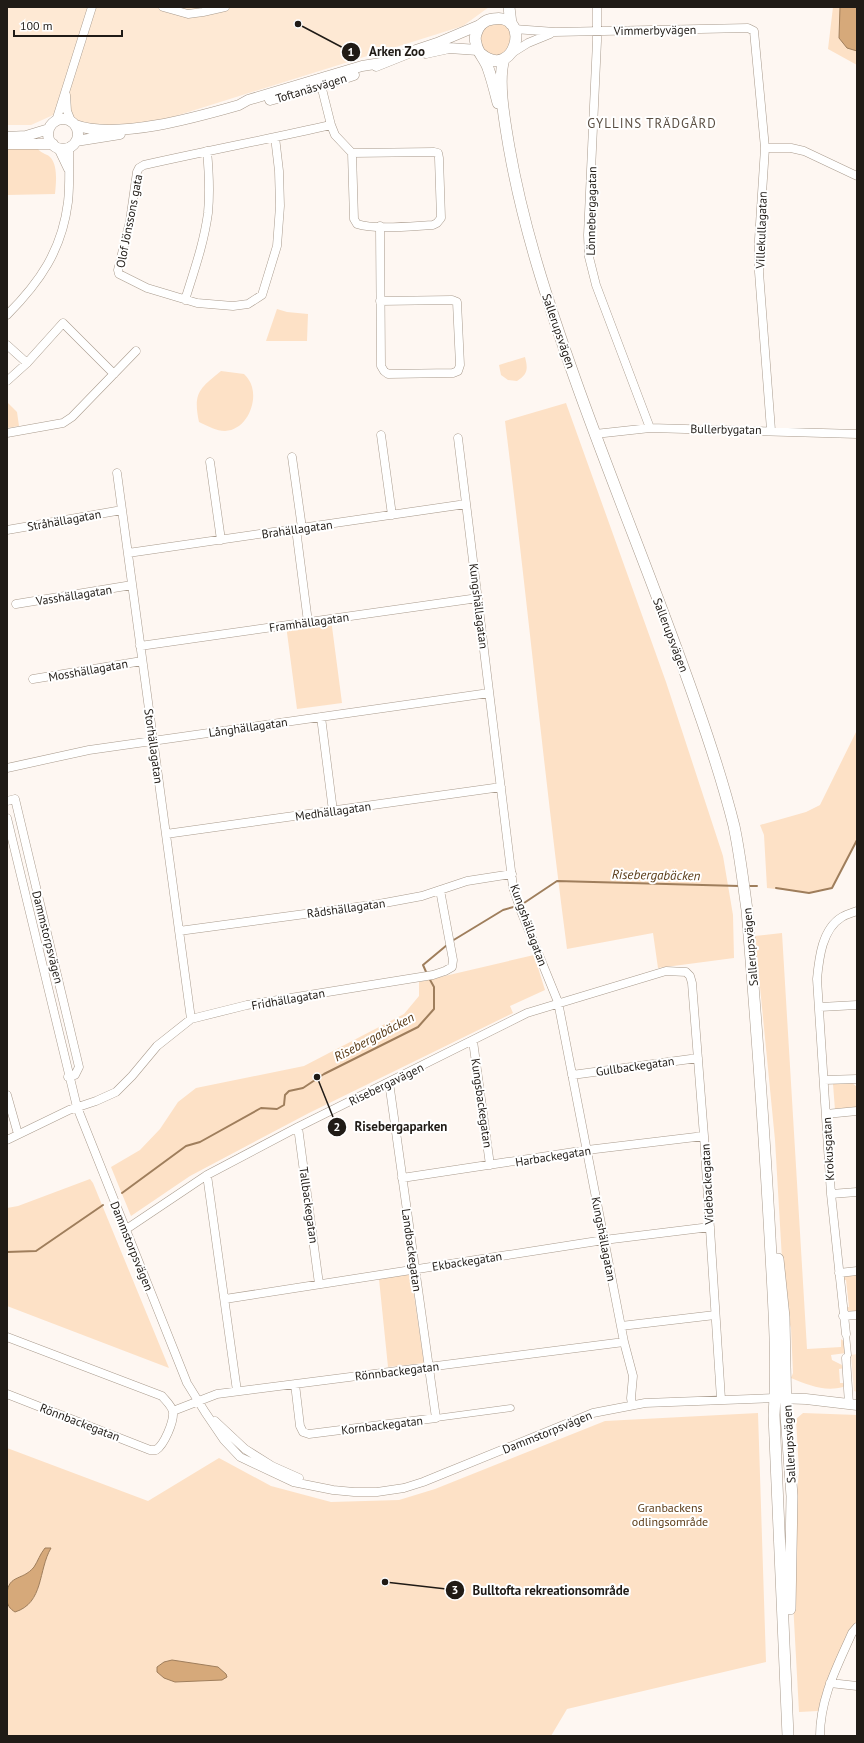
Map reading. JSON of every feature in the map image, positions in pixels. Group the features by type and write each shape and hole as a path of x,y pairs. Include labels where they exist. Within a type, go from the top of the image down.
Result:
{"main road":[{"name":"Sallerupsvägen","path":"496,7 494,15 486,21 475,36 479,52 488,67 506,132"},
{"name":"Sallerupsvägen","path":"509,7 517,39 516,45 508,56 501,71 506,132 514,178 535,260 595,434 679,655 700,715 727,801 734,829 743,881 747,910 766,1153 784,1317 781,1398 792,1496 790,1622 796,1736"},
{"path":"486,21 501,19 513,26"},
{"path":"479,52 491,60 508,56"},
{"name":"Sallerupsvägen","path":"781,1398 774,1415 788,1736"}],"street":[{"path":"69,171 49,135 92,7"},
{"path":"163,7 188,14 225,7"},
{"name":"Lönnebergagatan","path":"597,7 588,235 589,257 596,285 650,428"},
{"name":"Toftanäsvägen","path":"7,144 56,146 73,144 139,128 195,117 239,105 248,100 320,82 370,64 381,63 437,43 486,21"},
{"name":"Vimmerbyvägen","path":"513,26 555,32 748,28 754,31"},
{"name":"Villekullagatan","path":"754,31 765,148 759,239 759,272 771,430"},
{"name":"Vimmerbyvägen","path":"508,56 528,43 555,32"},
{"name":"Toftanäsvägen","path":"398,57 449,48 479,52"},
{"path":"320,82 330,125 335,135 352,153 354,218 357,224 362,226 432,226 441,218 440,158 438,153 352,153"},
{"path":"7,315 28,294 41,276 58,244 66,219 69,171 73,144 78,135 67,112 66,86"},
{"name":"Toftanäsvägen","path":"7,137 26,136 66,119 86,129 100,130 139,128"},
{"name":"Olof Jönssons gata","path":"275,137 280,171 280,206 277,246 262,295 248,304 233,306 198,303 148,288 119,274 118,270 130,221 137,172 139,168 144,165 330,125"},
{"path":"765,148 791,148 804,150 857,176"},
{"path":"185,300 201,249 208,212 209,183 207,151"},
{"path":"380,226 380,301 381,366 388,374 453,373 458,371 460,365 457,302 452,300 380,301"},
{"path":"7,382 27,363 63,323 114,374"},
{"path":"7,345 27,363"},
{"path":"7,433 63,423 114,374 136,350"},
{"name":"Bullerbygatan","path":"595,434 650,428 771,430 857,434"},
{"path":"381,435 392,515"},
{"name":"Kungshällagatan","path":"458,438 512,874 516,896 521,911 558,1002 624,1342 633,1376 630,1398 632,1405"},
{"path":"292,457 308,622"},
{"path":"210,462 220,540"},
{"name":"Storhällagatan","path":"117,472 191,1019"},
{"name":"Brahällagatan","path":"128,553 466,504"},
{"name":"Stråhällagatan","path":"7,530 122,510"},
{"name":"Vasshällagatan","path":"16,604 132,585"},
{"name":"Framhällagatan","path":"140,646 478,598"},
{"name":"Mosshällagatan","path":"33,679 142,661"},
{"name":"Långhällagatan","path":"7,768 89,750 489,693"},
{"path":"321,717 333,811"},
{"name":"Medhällagatan","path":"166,834 501,787"},
{"name":"Dammstorpsvägen","path":"7,801 15,799 79,1067 75,1075 68,1077"},
{"name":"Dammstorpsvägen","path":"7,818 76,1107 188,1383 205,1412 245,1449 272,1466 314,1486 333,1490 377,1492 404,1488 593,1414 645,1403 721,1399 781,1398"},
{"name":"Rådshällagatan","path":"179,931 378,904 422,896 467,881 512,874"},
{"name":"Fridhällagatan","path":"7,1140 76,1107 116,1092 132,1076 157,1046 191,1019 247,1005 433,975 452,967 452,947 440,890"},
{"name":"Krokusgatan","path":"853,1404 846,1358 848,1355 831,1194 817,979 819,960 824,940 842,917 857,911"},
{"name":"Risebergavägen","path":"125,1230 207,1175 298,1127 527,1013 558,1002 666,971 686,972"},
{"name":"Videbackegatan","path":"686,972 692,983 704,1136 721,1399"},
{"path":"820,1007 857,1005"},
{"name":"Kungsbackegatan","path":"473,1041 490,1165"},
{"name":"Gullbackegatan","path":"572,1075 698,1058"},
{"path":"824,1080 857,1079"},
{"name":"Landbackegatan","path":"389,1082 436,1418"},
{"path":"7,1095 18,1134"},
{"path":"826,1114 857,1111"},
{"name":"Tallbackegatan","path":"298,1127 320,1284"},
{"name":"Harbackegatan","path":"402,1178 587,1150 704,1136"},
{"path":"207,1175 237,1391"},
{"path":"831,1194 857,1192"},
{"name":"Ekbackegatan","path":"225,1298 604,1240 710,1227"},
{"path":"839,1273 857,1271"},
{"path":"621,1326 715,1315"},
{"path":"843,1316 857,1315"},
{"path":"7,1337 162,1396 173,1411"},
{"name":"Rönnbackegatan","path":"7,1394 150,1450 156,1450 162,1446 173,1419 173,1411 217,1394 624,1342"},
{"name":"Kornbackegatan","path":"295,1384 300,1426 303,1432 308,1434 511,1408"},
{"path":"781,1398 853,1404"},
{"path":"820,1736 821,1714 830,1683 852,1633 857,1627"},
{"path":"830,1683 857,1686"}],"shaded area":[{"path":"7,7 489,7 463,26 163,120 89,132 60,112 31,125 7,125"},
{"path":"840,7 857,7 857,51 847,48 839,38"},
{"path":"857,1354 857,1392 854,1391 851,1355"},
{"path":"45,1548 51,1548 36,1594 24,1608 15,1612 10,1608 7,1599 9,1585 12,1581 25,1575 34,1567"},
{"path":"172,1660 218,1667 226,1674 227,1677 222,1680 175,1682 164,1678 157,1672 157,1667 164,1662"}],"green space":[{"path":"833,7 857,7 857,65 828,49"},
{"path":"503,23 513,34 511,48 497,55 487,52 484,49 480,39 483,30 489,25"},
{"path":"7,148 38,149 50,157 56,170 55,194 7,195"},
{"path":"277,309 287,312 308,314 307,341 266,341"},
{"path":"525,357 527,365 526,371 517,381 508,380 501,375 499,365"},
{"path":"221,371 244,374 251,383 253,394 251,408 244,421 232,430 225,431 209,427 199,422 197,412 200,392 207,382"},
{"path":"7,402 17,412 19,426 7,428"},
{"path":"566,403 666,682 723,856 733,915 734,958 658,968 653,933 567,949 505,421"},
{"path":"331,619 342,703 297,709 286,625"},
{"path":"857,730 857,840 832,888 809,893 767,888 764,835 760,825 806,812 820,805"},
{"path":"782,933 807,1349 841,1347 841,1339 845,1342 846,1353 831,1355 832,1360 844,1366 845,1368 839,1369 840,1383 846,1383 843,1387 830,1389 817,1387 791,1378 793,1373 791,1328 788,1318 783,1276 775,1140 755,936"},
{"path":"534,955 545,990 510,1006 513,1013 309,1113 190,1176 131,1216 111,1167 140,1150 160,1129 178,1102 196,1088 304,1066 404,1014 419,996 419,982"},
{"path":"851,1082 857,1087 857,1106 855,1108 835,1110 833,1084"},
{"path":"90,1179 93,1183 169,1368 7,1306 7,1208 18,1206"},
{"path":"857,1273 857,1313 846,1312 844,1308 849,1307 846,1280 841,1280 842,1276"},
{"path":"411,1274 424,1363 388,1367 379,1279"},
{"name":"Granbackens odlingsområde","path":"758,1413 766,1662 567,1709 551,1736 7,1736 7,1448 148,1501 219,1458 271,1486 331,1502 399,1500 435,1489 605,1421"},
{"path":"803,1413 857,1415 857,1625 826,1683 818,1711 799,1712 792,1584 793,1537 799,1471 796,1419"}],"waterway":[{"name":"Risebergabäcken","path":"776,888 809,893 832,888 857,840"},
{"name":"Risebergabäcken","path":"521,905 557,881 739,886"},
{"name":"Risebergabäcken","path":"748,886 757,886"},
{"name":"Risebergabäcken","path":"452,941 503,910 517,906"},
{"name":"Risebergabäcken","path":"427,974 423,965 447,945"},
{"name":"Risebergabäcken","path":"122,1193 186,1146 200,1142 261,1108 277,1109 284,1105 285,1095 289,1091 303,1088 324,1074 418,1027 434,1009 434,987 429,978"},
{"path":"7,1252 36,1251 103,1205"}],"place":[{"name":"Arken Zoo","path":"298,24"},
{"name":"Risebergaparken","path":"317,1077"},
{"name":"Bulltofta rekreationsområde","path":"385,1582"}],"district":[{"name":"GYLLINS TRÄDGÅRD","path":"652,123"}]}
